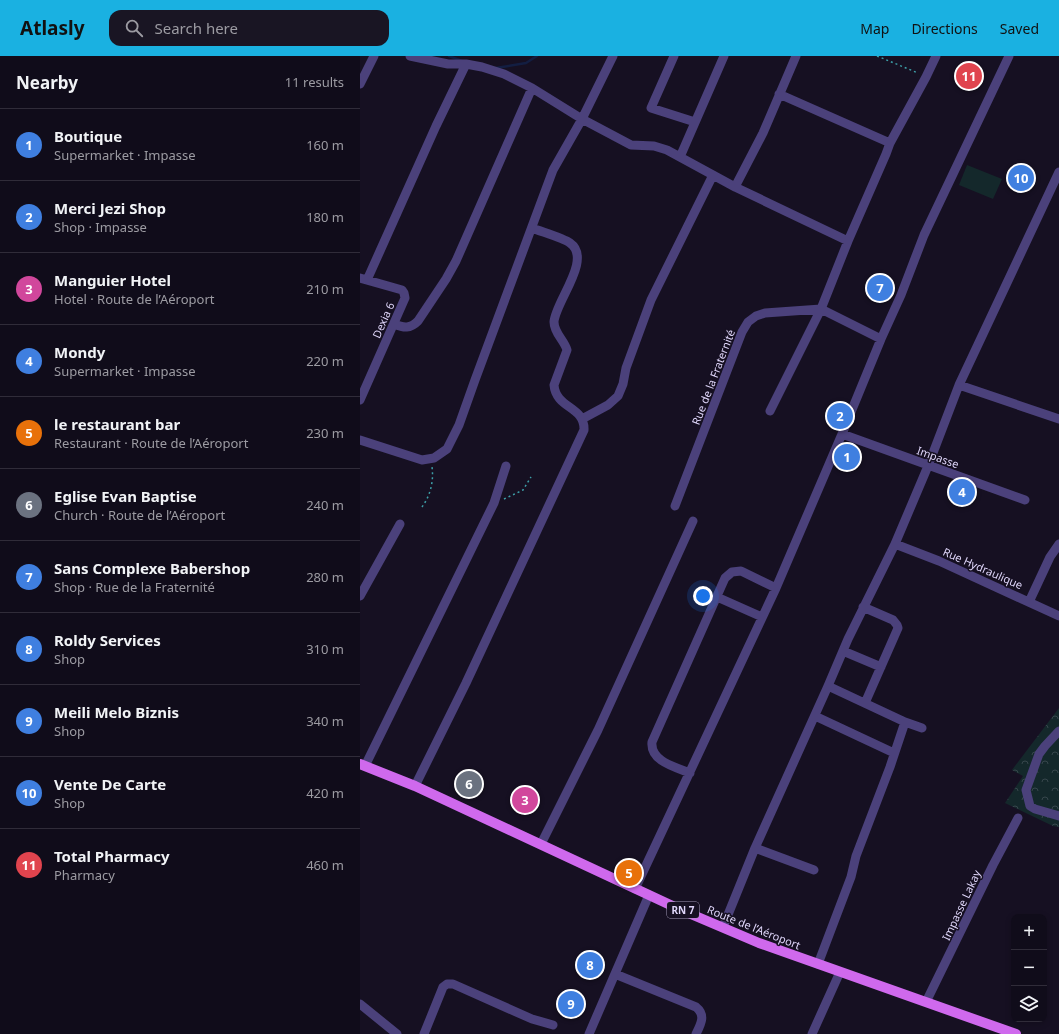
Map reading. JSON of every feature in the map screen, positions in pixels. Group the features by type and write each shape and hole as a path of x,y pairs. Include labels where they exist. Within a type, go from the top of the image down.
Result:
{"main road":[{"name":"Route de l’Aéroport","path":"362,765 415,786 635,889 759,943 1016,1034"}],"street":[{"path":"360,84 374,56"},
{"path":"410,56 448,64 466,64 482,67 504,74 532,88 582,120 631,145 654,146 667,150 735,187 848,241"},
{"path":"360,440 422,460 430,460 447,449 460,425 475,380 554,170 582,120 613,56"},
{"path":"674,56 651,108 695,122"},
{"path":"680,157 724,56"},
{"path":"735,187 762,133 796,56"},
{"path":"770,411 821,309 890,143 936,56"},
{"path":"635,889 776,588 901,295 924,235 1009,56"},
{"path":"363,279 466,64"},
{"path":"394,324 407,328 413,326 418,321 446,279 456,261 532,88"},
{"path":"779,94 890,143"},
{"path":"723,928 755,848 815,716 843,650 895,544 928,466 959,385 1059,172"},
{"path":"582,419 608,405 618,396 623,384 626,368 651,300 713,175"},
{"path":"415,786 466,683 584,430 584,424 579,414 557,397 554,385 567,350 556,331 554,321 572,278 578,259 577,253 570,243 532,228"},
{"name":"Dexia 6","path":"360,400 406,298 402,290 363,279"},
{"path":"821,309 881,339"},
{"name":"Rue de la Fraternité","path":"675,506 742,332 748,322 756,316 766,313 821,309"},
{"path":"959,385 1059,419"},
{"name":"Impasse","path":"842,434 1025,500"},
{"path":"362,765 494,503 506,466"},
{"path":"541,844 598,730 693,521"},
{"path":"360,596 400,524"},
{"name":"Rue Hydraulique","path":"895,544 940,561 1059,616"},
{"path":"1029,602 1050,558 1059,544"},
{"path":"690,773 658,758 652,751 652,742 717,597 728,575 736,571 741,571 776,588"},
{"path":"717,597 762,617"},
{"path":"863,607 893,620 896,622 898,628 866,703"},
{"path":"843,650 881,667"},
{"path":"828,686 905,722 922,728"},
{"path":"815,716 894,753"},
{"path":"818,964 846,892 856,856 890,768 905,722"},
{"path":"1059,731 1039,754 1026,790 1030,806 1035,809 1059,816"},
{"name":"Impasse Lakay","path":"926,1002 993,865 1018,818"},
{"path":"755,848 814,870"},
{"path":"590,1033 649,894"},
{"path":"812,1034 840,972"},
{"path":"615,974 696,1006 702,1018 696,1034"},
{"path":"424,1034 443,987 447,984 453,984 532,1019 553,1025"},
{"path":"360,1004 397,1034"}],"path":[{"path":"877,56 926,77"},
{"path":"422,507 429,498 432,480 430,460"},
{"path":"494,503 523,490 531,477"}],"green space":[{"path":"967,165 1002,179 993,199 959,185"},
{"path":"1059,708 1059,827 1053,826 1005,803 1023,776 1012,770"}],"waterway":[{"path":"449,56 462,61"},
{"path":"496,68 526,63 537,56"}],"place":[{"name":"Total Pharmacy","path":"969,76"},
{"name":"Vente De Carte","path":"1021,178"},
{"name":"Sans Complexe Babershop","path":"880,288"},
{"name":"Merci Jezi Shop","path":"840,416"},
{"name":"Boutique","path":"847,457"},
{"name":"Mondy","path":"962,492"},
{"name":"Eglise Evan Baptise","path":"469,784"},
{"name":"Manguier Hotel","path":"525,800"},
{"name":"le restaurant bar","path":"629,873"},
{"name":"Roldy Services","path":"590,965"},
{"name":"Meili Melo Biznis","path":"571,1004"}]}
